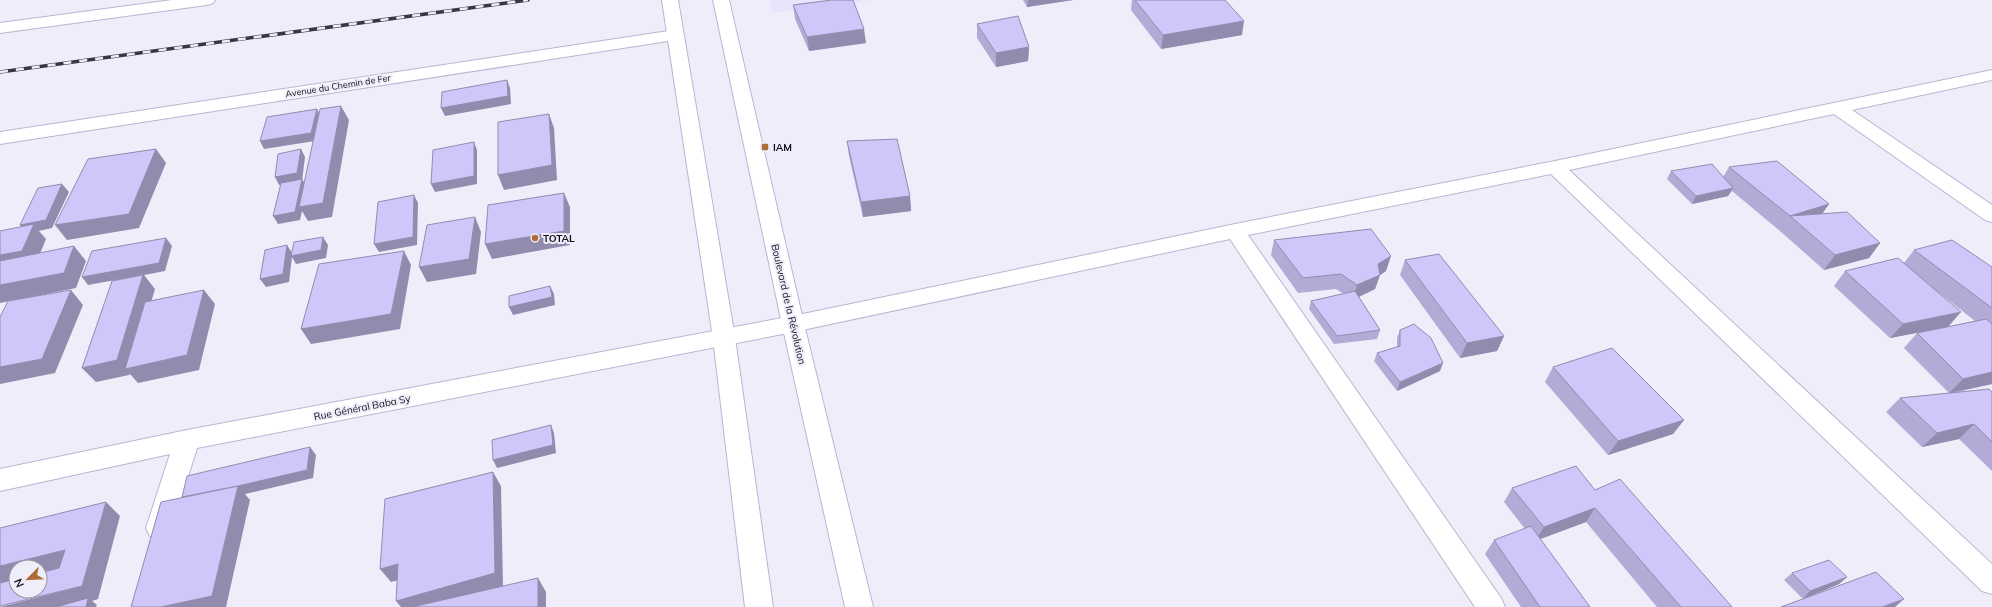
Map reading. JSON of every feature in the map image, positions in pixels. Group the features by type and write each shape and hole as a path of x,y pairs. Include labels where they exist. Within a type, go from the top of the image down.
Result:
{"street":[{"path":"0,28 207,0"},
{"path":"670,0 724,338 759,607"},
{"name":"Boulevard de la Révolution","path":"721,0 793,324 859,607"},
{"name":"Avenue du Chemin de Fer","path":"0,138 676,35"},
{"name":"Rue Général Baba Sy","path":"0,480 187,440 793,324 1992,75"},
{"path":"1836,107 1992,215"},
{"path":"1556,166 1992,582"},
{"path":"1235,231 1492,607"},
{"path":"151,554 187,440"}],"shaded area":[{"path":"769,0 873,0 773,13"}],"building":[{"path":"832,0 853,0 864,29 807,37 793,5"},
{"path":"1135,0 1225,0 1244,21 1163,35"},
{"path":"1018,16 1029,47 996,53 977,24"},
{"path":"507,80 508,96 441,108 442,92"},
{"path":"341,106 323,203 299,207 320,109"},
{"path":"317,109 311,133 260,141 267,117"},
{"path":"549,114 552,165 498,175 498,122"},
{"path":"897,139 910,196 861,202 847,141"},
{"path":"474,142 474,176 431,184 433,150"},
{"path":"156,149 129,214 55,225 88,159"},
{"path":"301,149 297,173 275,177 278,154"},
{"path":"1777,161 1829,204 1790,216 1729,167"},
{"path":"1712,164 1733,188 1696,196 1671,171"},
{"path":"302,179 295,212 273,216 281,183"},
{"path":"62,184 46,220 20,225 38,188"},
{"path":"564,193 564,231 485,244 488,205"},
{"path":"414,195 413,237 374,244 378,202"},
{"path":"1847,212 1880,243 1835,255 1790,216"},
{"path":"475,217 469,259 419,267 427,225"},
{"path":"34,224 22,251 0,255 0,231"},
{"path":"1371,229 1391,256 1378,264 1380,275 1357,285 1341,274 1303,278 1274,240"},
{"path":"323,237 321,250 291,256 294,242"},
{"path":"166,238 159,263 82,277 92,251"},
{"path":"1952,240 1992,267 1992,308 1914,250"},
{"path":"287,245 283,274 260,279 265,250"},
{"path":"74,246 64,273 0,285 0,261"},
{"path":"404,251 391,314 301,329 319,264"},
{"path":"1439,254 1504,336 1467,343 1405,260"},
{"path":"1898,258 1961,312 1903,324 1845,271"},
{"path":"143,275 117,360 82,368 112,281"},
{"path":"550,286 552,297 509,307 509,296"},
{"path":"71,290 42,359 0,367 0,317 8,301"},
{"path":"204,290 187,355 125,369 145,302"},
{"path":"1355,291 1380,330 1337,336 1311,301"},
{"path":"1986,319 1992,324 1992,372 1963,379 1917,333"},
{"path":"1414,324 1431,338 1443,363 1400,382 1377,353 1400,346 1400,330"},
{"path":"1612,348 1684,420 1618,441 1553,367"},
{"path":"1989,389 1992,392 1992,442 1974,424 1937,433 1900,398"},
{"path":"551,425 553,445 493,460 492,440"},
{"path":"310,447 307,470 182,497 187,476"},
{"path":"1576,466 1595,490 1620,479 1732,607 1681,607 1595,508 1544,527 1512,488"},
{"path":"493,472 495,573 396,601 398,564 380,569 385,499"},
{"path":"238,486 212,596 161,607 131,607 161,502"},
{"path":"106,502 82,586 48,594 48,571 59,568 65,550 28,559 8,559 8,564 0,566 0,528"},
{"path":"1531,526 1590,607 1540,607 1494,540"},
{"path":"1829,560 1847,577 1810,591 1792,573"},
{"path":"1876,572 1904,599 1882,607 1781,607"},
{"path":"538,578 538,607 412,607"},
{"path":"8,581 8,599 29,599 0,606 0,583"},
{"path":"88,598 86,607 56,607"}],"railway":[{"path":"0,72 528,0"}],"place":[{"name":"IAM","path":"765,147"},
{"name":"TOTAL","path":"535,238"}]}
